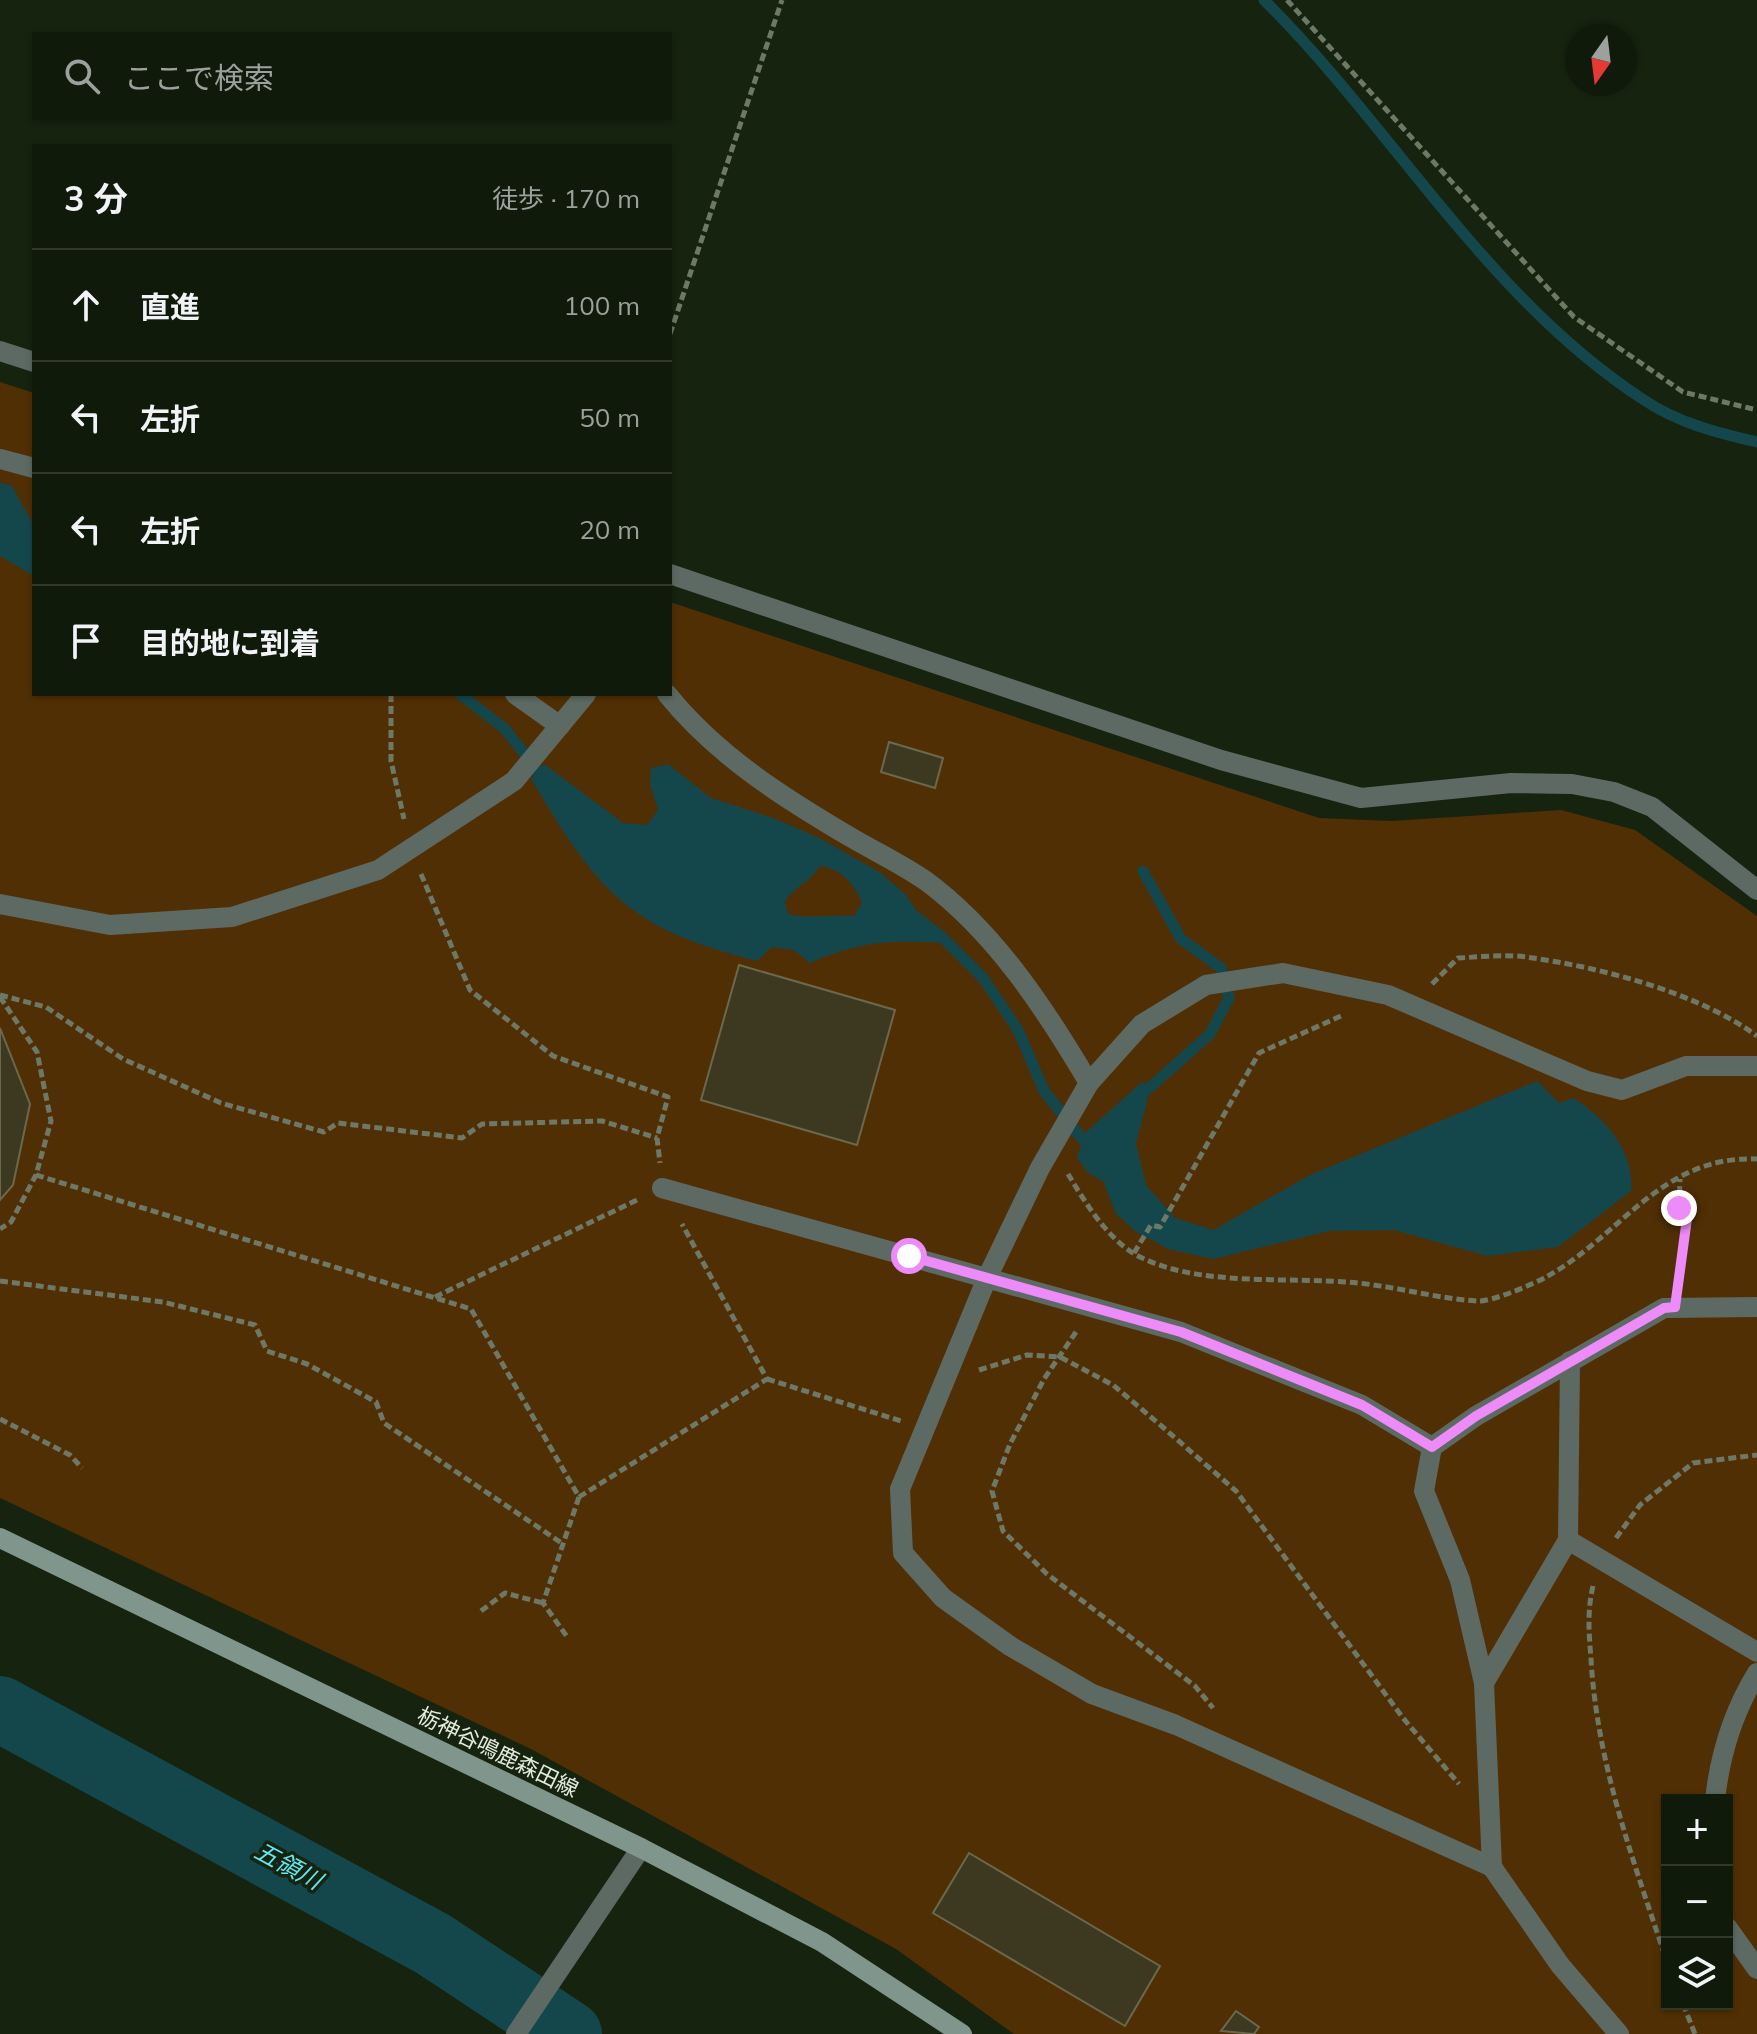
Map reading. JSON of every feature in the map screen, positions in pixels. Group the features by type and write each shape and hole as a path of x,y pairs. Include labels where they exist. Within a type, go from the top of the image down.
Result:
{"main road":[{"name":"栃神谷鳴鹿森田線","path":"0,1538 641,1848 822,1942 962,2034"}],"street":[{"path":"0,351 32,361"},
{"path":"0,459 32,467"},
{"path":"672,575 1221,760 1313,787 1361,798 1511,783 1572,784 1614,792 1652,807 1757,890"},
{"path":"518,696 560,726"},
{"path":"0,904 110,925 232,917 378,870 514,781 584,696"},
{"path":"669,696 694,728 778,794 926,882 984,935 1052,1019 1089,1083"},
{"path":"1619,2034 1560,1965 1492,1867 1216,1744 1092,1694 1010,1646 943,1598 903,1553 900,1489 987,1278 1089,1083 1142,1024 1206,985 1283,973 1388,995 1587,1081 1622,1090 1686,1066 1757,1066"},
{"path":"662,1188 1181,1332 1362,1405 1432,1447"},
{"path":"1492,1867 1484,1683 1460,1580 1424,1491 1432,1447 1570,1361 1664,1308 1756,1308"},
{"path":"1484,1683 1568,1540 1570,1361"},
{"path":"1568,1540 1757,1652"},
{"path":"1716,1794 1719,1759 1744,1694 1757,1673"},
{"path":"516,2034 641,1848"},
{"path":"1733,1935 1757,1969"}],"path":[{"path":"672,328 782,0"},
{"path":"1287,0 1574,317 1683,392 1757,410"},
{"path":"391,696 391,761 410,848 470,990 553,1056 668,1097 657,1138 662,1188 767,1379 925,1429"},
{"path":"1413,1006 1458,958 1524,957 1624,978 1681,997 1757,1036"},
{"path":"1134,1253 1151,1225 1160,1227 1259,1053 1388,995"},
{"path":"0,996 46,1007 123,1059 221,1103 324,1132 338,1123 462,1138 482,1124 602,1121 657,1138"},
{"path":"0,996 37,1052 51,1121 36,1175 11,1222 0,1229"},
{"path":"1052,1149 1101,1223 1134,1253 1196,1275 1305,1278 1399,1287 1481,1302 1546,1278 1592,1246 1636,1204 1703,1164 1757,1159"},
{"path":"36,1175 471,1309 579,1497"},
{"path":"1675,1307 1688,1211 1679,1208 1680,1178"},
{"path":"435,1297 662,1188"},
{"path":"0,1281 163,1302 255,1325 267,1351 307,1364 376,1402 384,1423 563,1544"},
{"path":"1091,1307 1010,1444 992,1491 1003,1531 1047,1574 1195,1686 1217,1714 1216,1744"},
{"path":"939,1392 977,1370 1027,1355 1060,1357 1113,1385 1236,1491 1403,1718 1490,1822"},
{"path":"543,1603 579,1497 767,1379"},
{"path":"0,1419 70,1455 82,1468"},
{"path":"1661,1943 1607,1776 1597,1720 1588,1607 1600,1559 1640,1505 1693,1463 1757,1455"},
{"path":"481,1611 505,1593 543,1603 568,1638"},
{"path":"1685,2010 1695,2034"}],"shaded area":[{"path":"0,382 32,392 32,696 672,696 672,603 1319,818 1392,821 1561,810 1635,830 1757,916 1757,2034 1014,2034 896,1949 531,1749 0,1498"}],"water":[{"path":"0,483 12,486 32,522 32,575 0,556"},
{"path":"544,764 623,823 647,825 658,810 650,784 651,768 668,764 711,798 776,819 821,839 881,873 905,894 916,910 947,934 944,943 860,946 810,963 794,950 772,947 757,961 676,934 620,900 597,877 531,779","holes":["820,866 846,878 859,896 862,903 854,916 788,914 785,901 789,896"]},
{"path":"1143,1081 1148,1098 1136,1143 1146,1185 1175,1218 1213,1230 1310,1175 1537,1081 1559,1103 1574,1098 1606,1125 1628,1162 1631,1191 1558,1247 1487,1256 1394,1230 1329,1231 1213,1259 1168,1249 1135,1231 1116,1214 1103,1181 1087,1172 1077,1157 1086,1132"}],"building":[{"path":"889,742 943,758 935,788 881,772"},
{"path":"739,965 895,1010 857,1145 701,1100"},
{"path":"0,1028 30,1104 13,1185 0,1200"},
{"path":"969,1853 1160,1966 1125,2026 933,1913"},
{"path":"1236,2011 1259,2027 1254,2034 1221,2031"}],"waterway":[{"path":"1264,0 1311,50 1489,263 1537,313 1588,359 1644,400 1671,415 1713,431 1757,442"},
{"path":"463,696 505,729 538,771"},
{"path":"1143,871 1181,939 1221,968 1229,998 1210,1034 1146,1091"},
{"path":"945,940 983,978 1018,1030 1044,1091 1083,1140"},
{"name":"五領川","path":"0,1709 433,1944 569,2034"}],"route":[{"path":"909,1256 1181,1332 1362,1405 1432,1447 1476,1416 1570,1361 1664,1308 1675,1307 1688,1211 1679,1208"}]}
